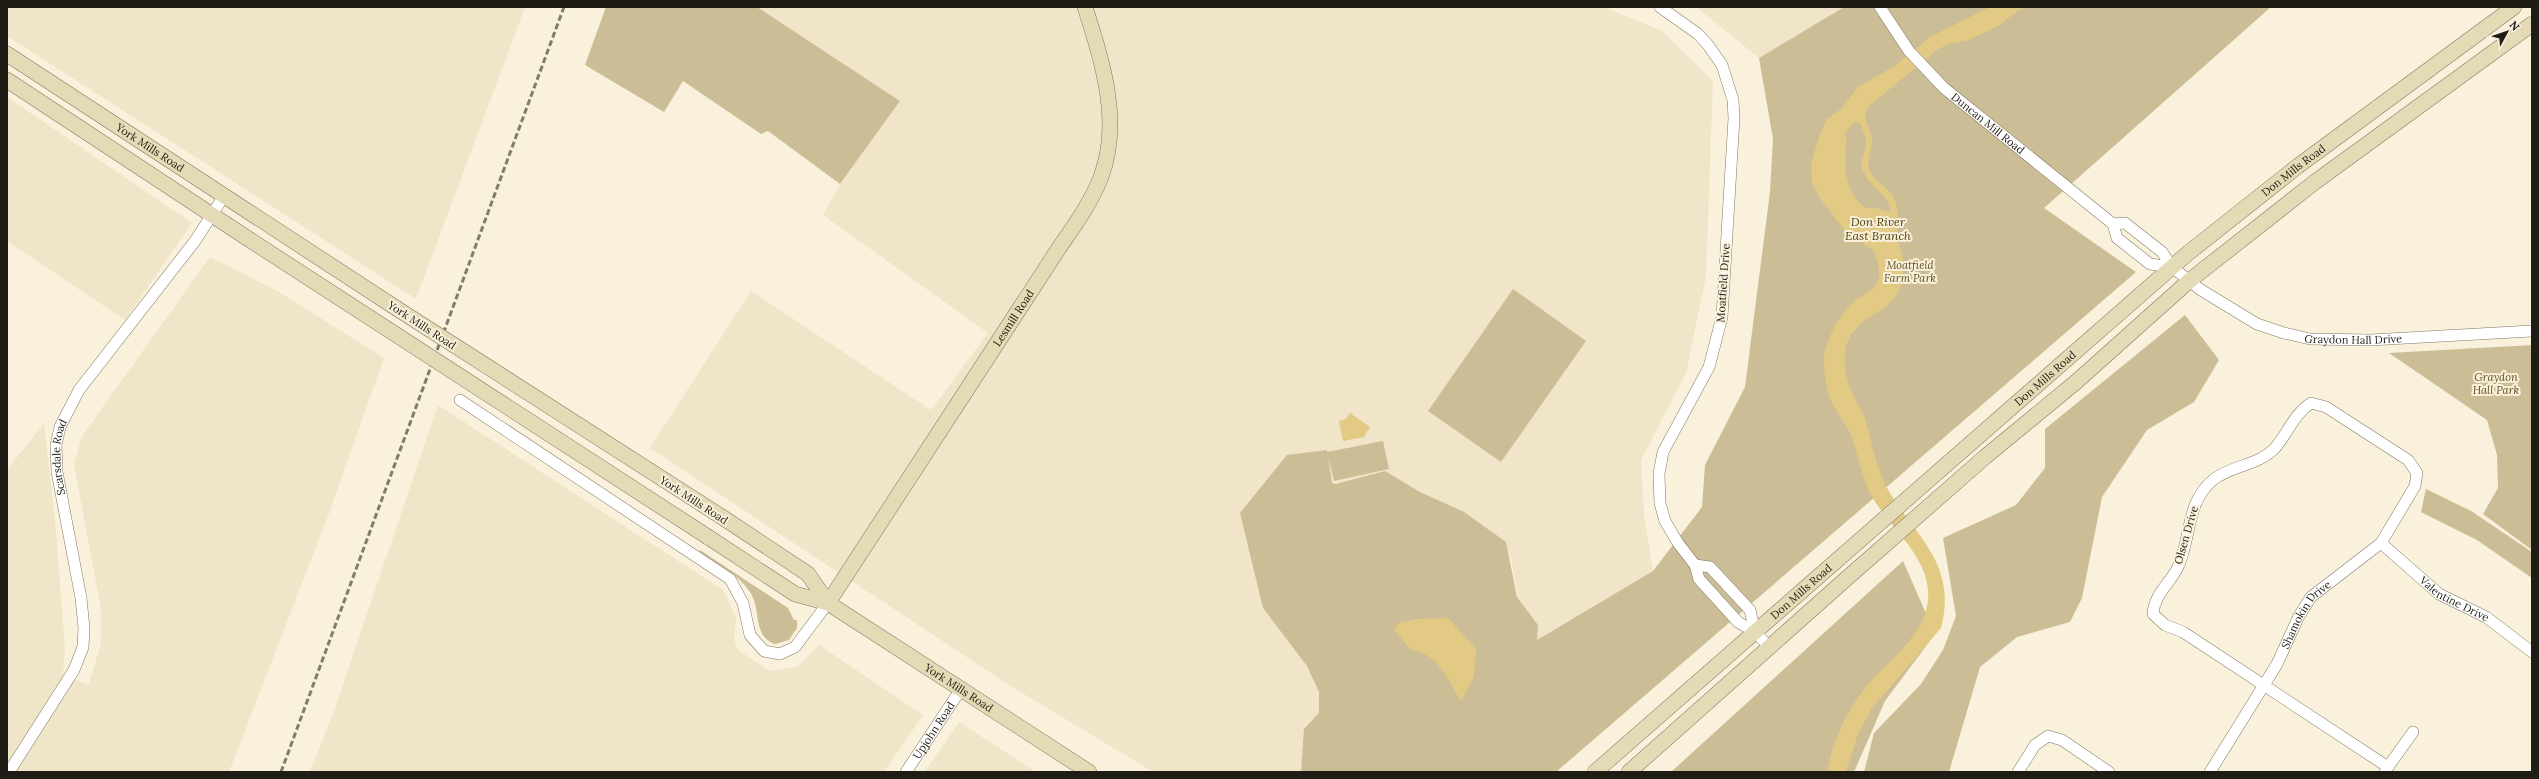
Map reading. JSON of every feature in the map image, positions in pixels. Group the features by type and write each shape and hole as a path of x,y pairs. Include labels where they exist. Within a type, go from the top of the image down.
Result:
{"main road":[{"name":"Lesmill Road","path":"828,603 1091,199 1101,178 1107,156 1110,113 1107,89 1085,7"},
{"name":"Don Mills Road","path":"1595,772 2172,267 2298,166 2514,7"},
{"name":"Don Mills Road","path":"1629,772 1985,457 2076,382 2189,281 2316,182 2532,24"},
{"name":"York Mills Road","path":"7,54 808,574 828,603"},
{"name":"York Mills Road","path":"7,80 247,238 795,594 828,603 1089,772"}],"street":[{"name":"Moatfield Drive","path":"1660,7 1698,34 1708,45 1722,65 1734,100 1722,317 1717,341 1699,389 1673,431 1663,452 1658,474 1660,503 1665,521 1678,543 1695,565 1699,579 1738,622 1755,632 1769,647"},
{"name":"Duncan Mill Road","path":"1880,7 1909,51 1944,88 2113,224 2117,238 2150,264 2172,267"},
{"name":"Scarsdale Road","path":"9,772 74,670 83,649 84,628 81,598 57,472 56,444 60,427 81,387 213,215 224,196"},
{"name":"Duncan Mill Road","path":"2113,224 2125,222 2162,252 2172,267 2189,281"},
{"name":"Graydon Hall Drive","path":"2189,281 2228,308 2257,324 2284,334 2310,339 2370,340 2532,331"},
{"path":"460,400 730,579 743,603 750,635 764,651 780,654 796,647 828,603"},
{"name":"Olsen Drive","path":"2413,732 2386,769 2263,684 2183,632 2165,625 2153,614 2156,600 2176,570 2183,554 2190,518 2197,498 2214,479 2260,459 2275,448 2302,408 2311,403 2326,407 2408,460 2417,473"},
{"name":"Shamokin Drive","path":"2210,772 2276,664 2299,616 2311,597 2381,543 2416,486 2417,473"},
{"name":"Valentine Drive","path":"2381,543 2439,594 2486,617 2532,652"},
{"path":"1695,565 1710,567 1750,610 1755,632"},
{"name":"Upjohn Road","path":"906,772 961,689"},
{"path":"2018,772 2035,745 2048,736 2062,740 2109,772"}],"shaded area":[{"path":"7,7 525,7 416,299 7,36"},
{"path":"757,7 1604,7 1662,31 1713,81 1706,277 1686,373 1641,460 1644,514 1653,571 1537,640 1520,609 1510,553 1441,505 1333,701 1312,772 1153,772 1009,685 650,448 751,291 931,410 988,333 823,215 840,184 900,101"},
{"path":"1696,7 1844,7 1759,58"},
{"path":"7,97 192,223 125,320 7,241"},
{"path":"210,257 279,292 384,358 328,516 229,772 7,772 7,470 44,423 55,520 65,649 63,675 89,685 101,643 101,609 74,464 82,436"},
{"path":"438,405 723,590 736,617 734,639 738,650 770,671 797,667 819,645 923,715 884,772 310,772 335,708"},
{"path":"959,722 1036,772 925,772"}],"green space":[{"path":"606,7 757,7 900,101 840,184 768,131 761,134 683,81 664,112 585,65"},
{"name":"Moatfield Farm Park","path":"1844,7 2271,7 2044,208 2136,272 1556,772 1301,772 1304,729 1319,713 1319,692 1307,666 1263,608 1240,513 1287,455 1327,450 1327,452 1383,441 1389,469 1334,481 1328,456 1332,483 1336,484 1385,471 1420,492 1464,512 1506,542 1517,597 1538,625 1537,640 1653,571 1702,507 1705,465 1745,387 1770,192 1773,139 1759,58"},
{"path":"1513,289 1586,341 1501,462 1428,411"},
{"path":"2185,315 2219,360 2194,402 2147,430 2102,497 2082,598 2070,622 2017,637 1980,667 1949,772 1864,772 1874,733 1921,684 1943,650 1956,616 1943,538 2016,505 2045,468 2045,429"},
{"name":"Graydon Hall Park","path":"2532,345 2532,550 2483,514 2498,488 2497,455 2487,420 2389,353"},
{"path":"2426,489 2471,511 2532,552 2532,578 2477,540 2421,512"},
{"path":"700,550 788,608 794,620 797,620 797,628 789,640 775,644 763,635 758,622 754,599 750,592 740,580 699,552"},
{"path":"1903,561 1935,634 1885,701 1854,772 1671,772"}],"water":[{"name":"Don River East Branch","path":"1990,7 2023,7 1998,26 1969,40 1952,43 1938,49 1868,107 1866,111 1866,119 1872,138 1868,162 1869,167 1875,179 1890,192 1895,200 1898,239 1903,260 1903,278 1899,290 1893,300 1866,320 1857,328 1849,339 1845,353 1846,373 1850,389 1865,419 1883,480 1898,505 1931,552 1939,568 1944,586 1945,605 1941,628 1872,708 1858,734 1846,772 1827,772 1836,740 1850,710 1871,681 1911,639 1925,614 1928,600 1927,584 1923,570 1916,556 1878,506 1870,493 1864,479 1850,433 1830,400 1828,394 1824,361 1830,336 1839,319 1850,305 1874,287 1879,278 1879,272 1874,251 1846,232 1821,200 1812,183 1811,164 1820,134 1827,119 1841,109 1858,87 1893,67 1932,36","holes":["1854,122 1862,125 1866,143 1862,168 1868,180 1886,199 1891,211 1889,212 1876,208 1866,208 1853,194 1849,186 1845,168 1847,139 1844,135"]},
{"path":"1350,413 1370,427 1364,437 1343,441 1339,421 1346,419"},
{"path":"1448,618 1476,649 1474,677 1461,701 1446,676 1435,662 1421,652 1411,650 1394,630 1399,623 1418,619"}],"railway":[{"path":"281,772 564,7"}]}
